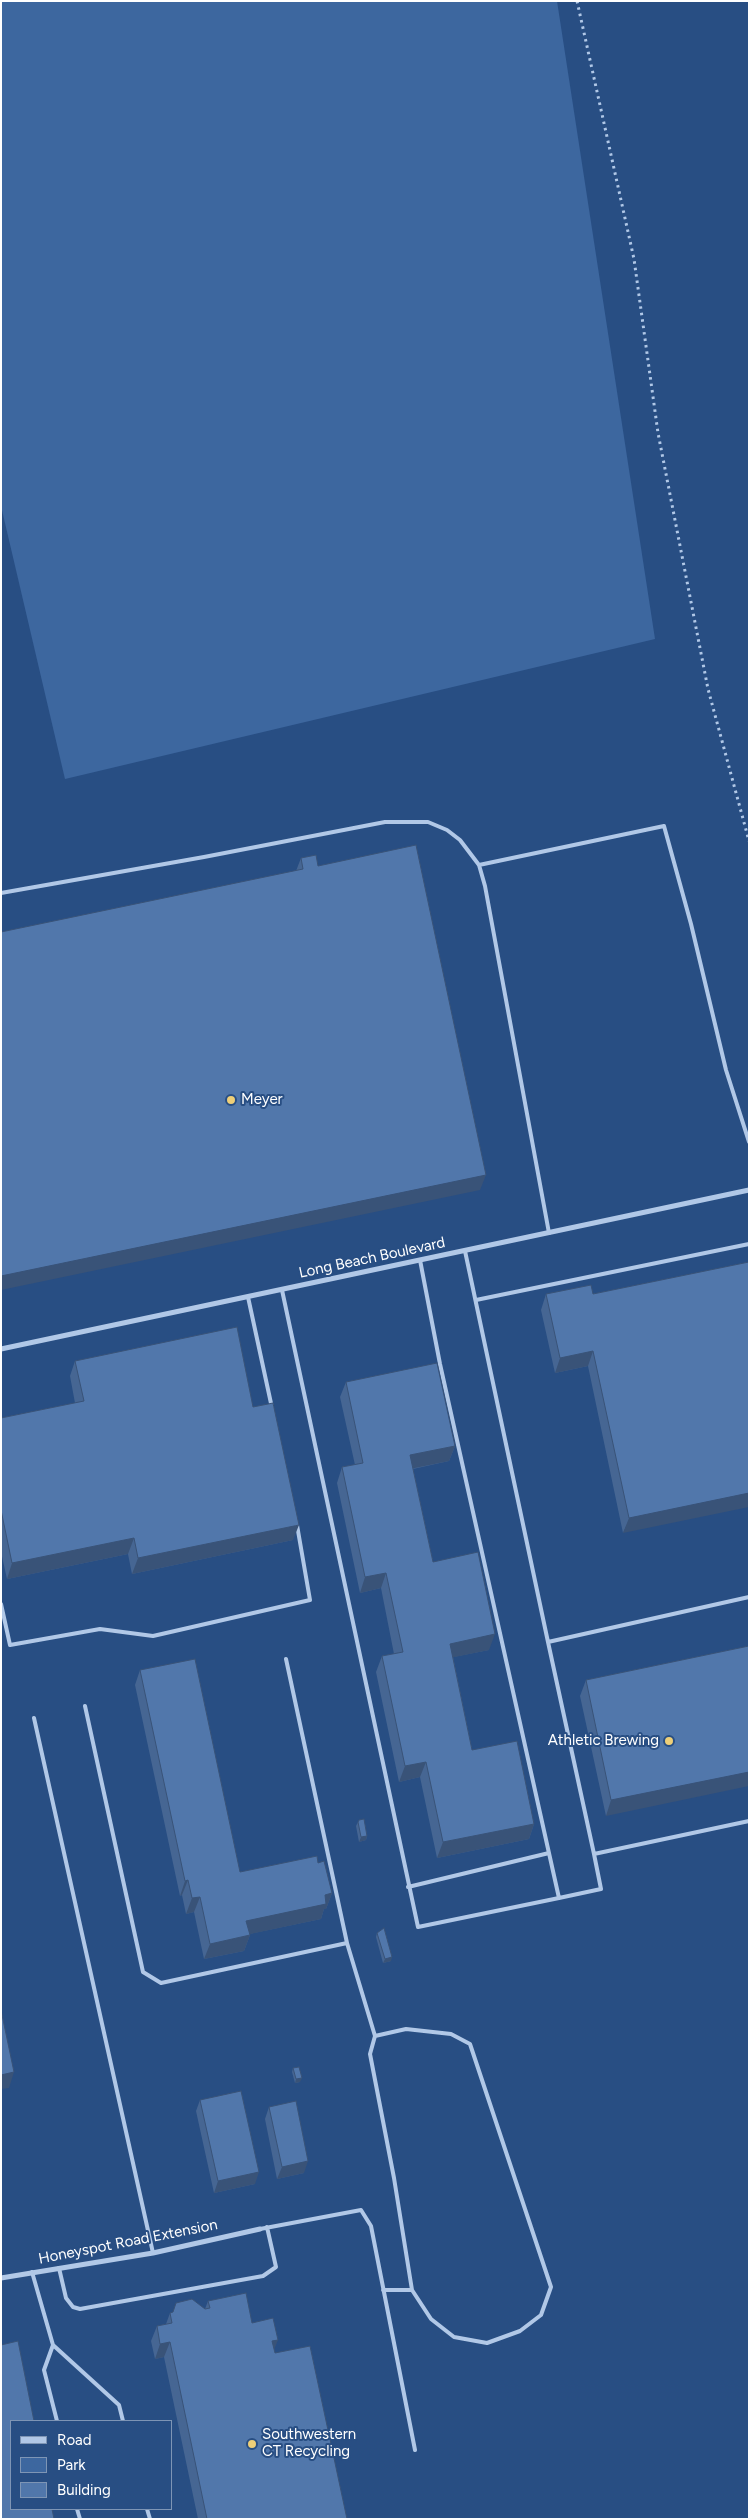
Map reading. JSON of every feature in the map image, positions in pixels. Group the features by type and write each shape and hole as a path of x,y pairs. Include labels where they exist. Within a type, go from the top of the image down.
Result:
{"street":[{"name":"Long Beach Boulevard","path":"1,1349 749,1190"},
{"name":"Honeyspot Road Extension","path":"1,2278 153,2252 260,2229"}],"lane":[{"path":"1,893 204,858 385,822 428,822 447,830 460,840 479,865 485,886 549,1233"},
{"path":"479,865 664,826 691,924 726,1070 749,1142"},
{"path":"476,1300 749,1244"},
{"path":"282,1290 418,1927 559,1898 601,1888 465,1251"},
{"path":"420,1260 440,1364 559,1898"},
{"path":"248,1297 272,1411"},
{"path":"1,1604 10,1645 100,1629 153,1636 310,1600 295,1516"},
{"path":"548,1642 749,1597"},
{"path":"286,1659 347,1943 375,2036 370,2054 394,2178 412,2290 431,2319 454,2337 487,2343 520,2331 541,2315 551,2287 470,2044 451,2034 406,2029 375,2036"},
{"path":"85,1706 144,1972 161,1983 347,1943"},
{"path":"34,1718 153,2252"},
{"path":"594,1854 749,1821"},
{"path":"408,1887 549,1853"},
{"path":"260,2229 361,2210 371,2226 415,2450"},
{"path":"59,2268 66,2298 73,2307 80,2310 263,2276 276,2267 266,2227"},
{"path":"32,2272 53,2345 119,2405 123,2420"},
{"path":"383,2290 412,2290"},
{"path":"53,2345 44,2370 57,2420"}],"path":[{"path":"578,1 634,259 658,433 708,689 749,841"}],"green space":[{"path":"1,1 557,1 655,639 65,779 1,506"}],"building":[{"name":"Meyer","path":"416,845 486,1175 1,1276 1,932 303,869 301,858 316,855 318,866"},
{"path":"749,1262 749,1493 629,1518 593,1351 560,1358 546,1294 591,1285 593,1294"},
{"path":"237,1327 253,1407 273,1403 299,1525 138,1558 134,1538 12,1563 1,1510 1,1418 84,1401 75,1361"},
{"path":"437,1363 455,1446 410,1455 433,1562 478,1552 495,1634 450,1644 472,1750 517,1741 534,1824 443,1842 426,1762 405,1766 382,1656 403,1652 386,1573 365,1577 342,1467 363,1463 346,1382"},
{"name":"Athletic Brewing","path":"749,1646 749,1772 611,1800 586,1680"},
{"path":"195,1659 240,1872 317,1856 318,1863 324,1861 332,1893 325,1895 326,1904 246,1921 250,1935 210,1944 200,1897 192,1898 188,1880 185,1881 140,1670"},
{"path":"364,1819 367,1836 361,1837 358,1822"},
{"path":"384,1928 392,1957 385,1959 377,1933"},
{"path":"1,2010 14,2072 1,2075"},
{"path":"299,2067 302,2078 296,2079 293,2068"},
{"path":"241,2091 259,2172 218,2181 200,2100"},
{"path":"296,2101 308,2161 282,2167 269,2107"},
{"name":"Southwestern CT Recycling","path":"246,2293 252,2323 273,2318 278,2340 272,2341 275,2353 310,2346 347,2519 207,2519 170,2342 160,2344 157,2326 172,2323 170,2313 173,2312 176,2303 192,2299 205,2309 210,2308 208,2301"},
{"path":"18,2341 34,2420 10,2420 10,2510 52,2510 54,2519 1,2519 1,2345"}],"place":[{"name":"Meyer","path":"231,1100"},
{"name":"Athletic Brewing","path":"669,1741"},
{"name":"Southwestern CT Recycling","path":"252,2444"}]}
